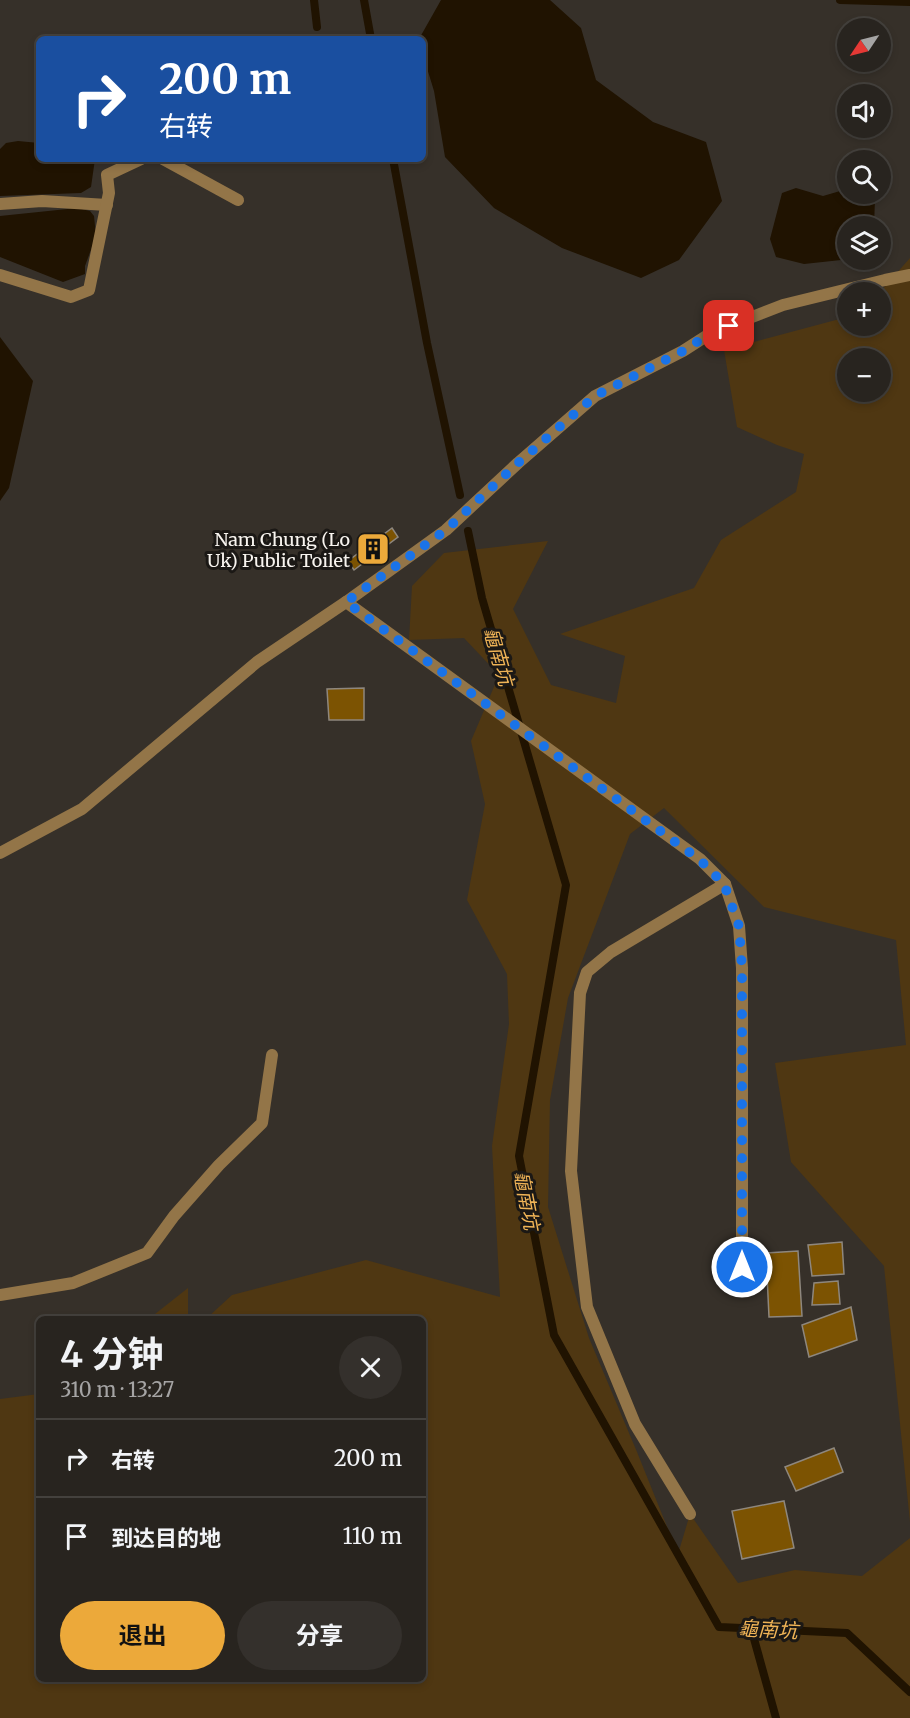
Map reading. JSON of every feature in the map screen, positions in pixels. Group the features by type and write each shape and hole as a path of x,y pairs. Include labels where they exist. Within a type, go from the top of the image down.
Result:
{"street":[{"path":"0,275 71,297 89,290 107,206 109,193 107,174 134,162"},
{"path":"168,162 238,200"},
{"path":"0,204 42,201 107,206"},
{"path":"0,853 82,809 257,662 446,530 595,396 683,351 711,333 783,305 910,275"},
{"path":"346,602 700,860 724,884 739,926 742,968 742,1267"},
{"path":"690,1514 635,1424 587,1307 571,1172 580,993 587,972 611,952 724,884"},
{"path":"0,1294 73,1283 147,1253 174,1216 219,1165 262,1123 272,1055"}],"shaded area":[{"path":"441,0 550,0 581,28 596,80 653,122 706,142 722,201 679,260 641,278 562,248 494,208 445,157 434,91 426,65 426,36 421,36"},
{"path":"18,141 36,143 36,162 95,162 91,187 81,193 0,196 0,149 6,143"},
{"path":"796,188 823,196 837,192 837,204 875,204 874,216 837,216 837,260 804,264 776,257 770,239 782,193"},
{"path":"77,208 90,211 94,216 96,236 85,266 85,274 63,282 0,257 0,216"},
{"path":"910,258 910,1522 884,1266 791,1162 775,1063 906,1045 896,940 764,907 664,808 630,834 568,998 550,1100 548,1207 589,1338 678,1554 690,1514 738,1583 795,1570 862,1576 910,1538 910,1718 0,1718 0,1399 36,1394 36,1682 426,1682 426,1316 209,1316 232,1295 366,1260 500,1297 492,1146 509,1024 507,974 467,900 485,804 471,741 499,675 464,638 409,640 412,586 444,553 548,541 513,609 551,685 616,703 625,656 560,634 694,588 721,540 796,492 804,454 737,427 724,350 837,320 837,336 891,336 891,282 889,282"},
{"path":"0,337 33,381 9,488 0,501"},
{"path":"188,1288 188,1316 153,1316"}],"building":[{"name":"Nam Chung (Lo Uk) Public Toilet","path":"392,528 398,537 354,570 348,561"},
{"path":"364,688 364,720 329,720 327,689"},
{"path":"842,1242 844,1274 812,1276 808,1245"},
{"path":"798,1251 802,1316 769,1317 766,1253"},
{"path":"838,1281 840,1304 812,1305 814,1283"},
{"path":"851,1307 857,1340 809,1357 802,1325"},
{"path":"834,1448 843,1472 796,1491 785,1467"},
{"path":"784,1501 794,1548 742,1559 732,1511"}],"waterway":[{"path":"314,0 317,27"},
{"name":"龜南坑","path":"364,0 370,36"},
{"path":"840,0 910,2"},
{"name":"龜南坑","path":"394,162 427,343 460,495"},
{"name":"龜南坑","path":"468,531 482,598 566,885 519,1156 554,1335 719,1627 847,1633 910,1692"},
{"path":"751,1628 776,1718"}],"place":[{"name":"Nam Chung (Lo Uk) Public Toilet","path":"373,549"}],"route":[{"path":"729,326 711,333 683,351 595,396 446,530 346,602 700,860 724,884 739,926 742,968 742,1267"}]}
